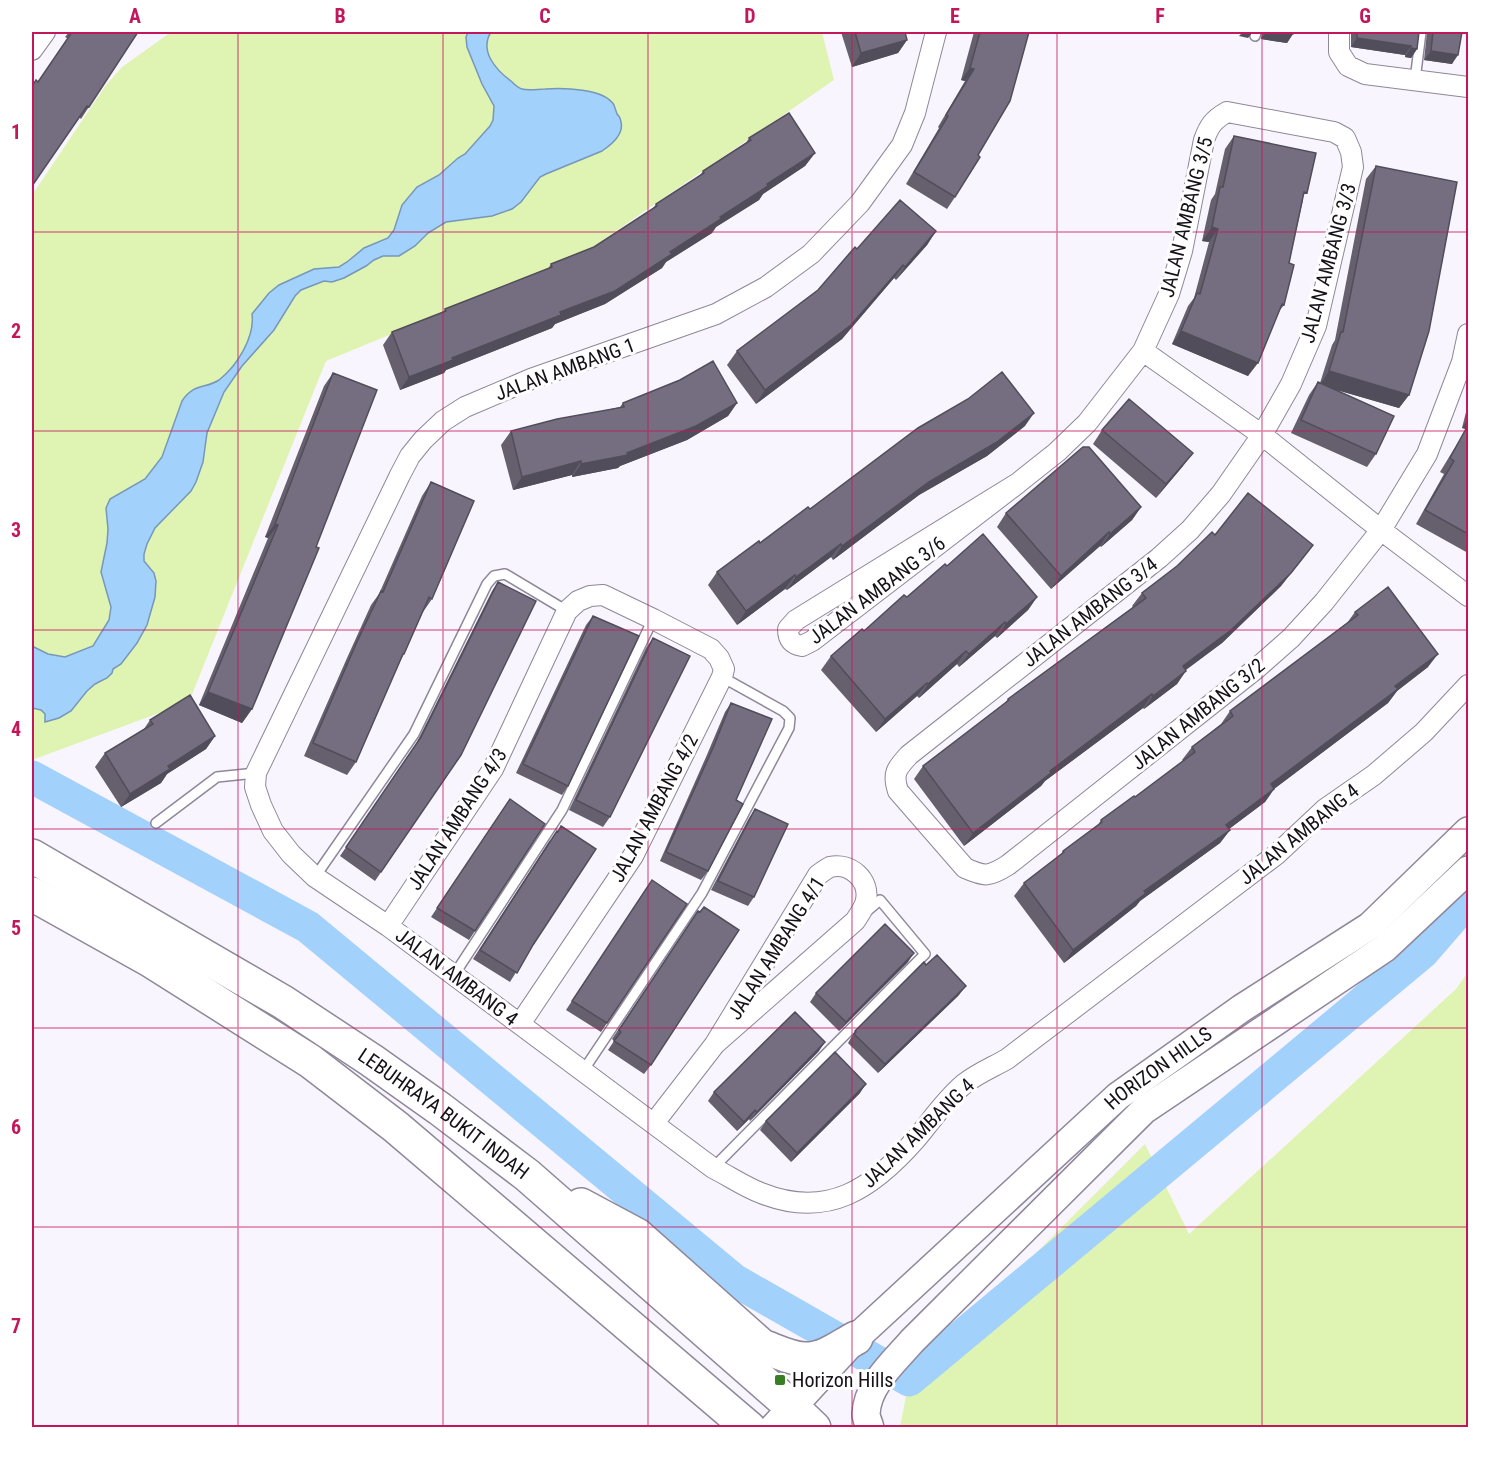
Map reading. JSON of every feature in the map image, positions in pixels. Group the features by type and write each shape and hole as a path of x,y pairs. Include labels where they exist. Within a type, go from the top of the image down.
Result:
{"highway":[{"name":"LEBUHRAYA BUKIT INDAH","path":"32,856 283,1002 440,1109 527,1175 793,1421"},
{"name":"LEBUHRAYA BUKIT INDAH","path":"36,898 150,960 310,1061 396,1126 749,1428"},
{"path":"527,1175 637,1235 762,1346 788,1356 808,1359 825,1355 856,1338"}],"street":[{"path":"32,50 45,32"},
{"name":"JALAN AMBANG 1","path":"256,773 400,475 410,456 423,440 443,421 465,407 531,379 716,314 766,287 811,254 860,203 902,145 915,113 936,32"},
{"path":"1339,32 1339,52 1348,66 1365,74 1468,87"},
{"name":"JALAN AMBANG 3/3","path":"1216,118 1227,112 1334,132 1345,138 1351,152 1353,166 1316,326 1291,384 1262,435"},
{"name":"JALAN AMBANG 3/5","path":"1143,351 1169,294 1182,250 1204,140 1208,128 1216,118"},
{"name":"JALAN AMBANG 3/2","path":"994,874 1257,668 1291,638 1324,602 1381,530 1427,454 1462,362 1468,334"},
{"path":"1143,351 1262,435 1468,596"},
{"name":"JALAN AMBANG 3/6","path":"1018,483 796,620 788,629 788,637 794,644 802,646 812,641 1058,453 1087,423 1143,351"},
{"name":"JALAN AMBANG 3/4","path":"994,874 978,874 964,868 898,791 894,781 898,767 909,755 1159,558 1190,530 1221,494 1262,435"},
{"path":"567,611 578,601 590,596 603,595 711,649 719,658 724,669 722,677"},
{"name":"JALAN AMBANG 4/3","path":"388,926 493,769 567,611"},
{"name":"JALAN AMBANG 4/2","path":"520,1024 633,856 722,677"},
{"name":"JALAN AMBANG 4","path":"256,773 255,787 273,831 291,854 315,877 388,926 713,1168 761,1193 805,1204 833,1201 860,1190 884,1171 965,1083 1007,1059 1277,855 1325,809 1374,775 1424,732 1468,685"},
{"name":"HORIZON HILLS","path":"793,1421 856,1338 1119,1096 1242,1008 1370,926 1468,831"},
{"name":"JALAN AMBANG 4/1","path":"654,1123 715,1044 818,875 830,867 844,867 858,874 866,887 866,900 855,921 715,1044"},
{"name":"HORIZON HILLS","path":"870,1428 866,1416 869,1396 878,1380 912,1341 1144,1110 1385,948 1468,870"}],"lane":[{"path":"1415,80 1421,32"},
{"path":"315,877 414,734 487,584 494,576 505,574 567,611"},
{"path":"454,975 562,810 653,619"},
{"path":"583,1071 702,893 789,728 790,718 783,711 722,677"},
{"path":"156,823 217,777 256,773"},
{"path":"713,1168 925,954 880,900 855,921"}],"green space":[{"path":"171,32 822,32 834,80 577,258 326,361 189,702 32,760 32,195 106,85 122,67"},
{"path":"1468,972 1468,1427 900,1427 909,1380 1145,1144 1189,1234 1456,989"}],"water":[{"path":"468,32 491,32 487,46 491,60 516,86 528,90 582,90 609,99 620,119 619,135 602,151 540,177 521,202 512,209 492,216 446,222 399,256 383,256 344,278 332,282 324,281 301,290 295,296 274,330 242,366 224,392 207,433 203,462 196,482 191,491 155,528 147,544 144,561 154,573 155,597 147,625 137,643 121,664 113,669 107,678 87,691 71,711 45,722 45,714 41,710 32,708 32,646 48,654 65,657 93,646 109,620 111,607 101,572 107,543 106,508 110,499 145,479 162,457 186,395 219,380 232,367 248,341 252,314 269,293 279,285 314,269 339,267 364,248 388,238 394,230 402,205 417,187 439,175 465,154 490,126 494,106 467,47"}],"building":[{"path":"72,32 138,32 89,107 87,106 32,186 32,87 36,80 38,82"},
{"path":"855,32 905,32 907,40 861,53"},
{"path":"980,32 1029,32 1010,101 978,155 980,157 955,197 914,172 974,69 970,68"},
{"path":"1357,32 1419,32 1417,49 1411,46 1357,38"},
{"path":"1433,32 1462,32 1458,55 1431,51"},
{"path":"789,113 815,153 670,252 672,254 615,291 560,312 561,315 409,377 392,332 552,267 551,264 594,247 751,140 749,138"},
{"path":"1234,136 1316,153 1307,193 1304,192 1289,263 1294,265 1284,305 1282,304 1258,363 1181,331 1197,293 1200,294 1218,229 1212,227"},
{"path":"1376,166 1457,182 1429,331 1409,395 1329,371 1341,332 1343,332"},
{"path":"900,200 936,231 851,325 765,390 737,351 818,290"},
{"path":"713,361 737,403 696,426 627,453 628,455 581,464 581,461 522,477 511,431 557,419 624,407 623,403 680,380"},
{"path":"1002,372 1034,413 997,442 929,482 842,546 841,544 796,577 795,575 746,611 717,572 808,507 810,509 918,428 968,399"},
{"path":"333,373 377,390 316,547 319,548 252,709 208,692 278,525 275,524"},
{"path":"1318,382 1394,416 1376,454 1301,420"},
{"path":"1129,399 1193,453 1166,484 1102,430"},
{"path":"1468,425 1468,534 1425,510 1454,461 1450,458"},
{"path":"1083,447 1089,447 1141,507 1110,534 1109,532 1061,576 1006,513"},
{"path":"431,482 474,501 432,599 429,597 356,762 313,743"},
{"path":"1248,493 1313,545 1291,573 1231,630 1183,666 1186,671 1050,771 1051,773 973,833 923,766 1008,699 1146,598 1142,593 1177,566 1212,532 1215,535"},
{"path":"983,534 1037,597 969,654 966,651 885,719 831,656 862,629 864,631 904,595 907,597 945,564 947,566"},
{"path":"498,582 536,601 461,755 381,872 346,847 421,737"},
{"path":"1388,587 1438,654 1395,686 1398,689 1271,784 1274,789 1226,825 1230,830 1144,891 1146,893 1073,950 1024,883 1102,822 1101,820 1195,752 1192,747 1233,716 1230,711 1358,615 1355,612"},
{"path":"593,616 639,636 568,786 523,764"},
{"path":"653,638 690,656 610,817 576,800"},
{"path":"190,695 215,736 168,766 170,769 130,794 105,753 153,724 150,720"},
{"path":"731,703 772,719 736,800 743,804 708,871 666,852"},
{"path":"510,799 545,824 475,931 437,908"},
{"path":"755,809 788,824 754,897 718,881"},
{"path":"561,826 596,849 517,973 480,950"},
{"path":"652,880 687,904 607,1023 572,1001"},
{"path":"704,907 739,930 651,1065 614,1041 698,911 700,912"},
{"path":"885,924 914,953 846,1022 816,993"},
{"path":"937,955 966,986 885,1064 854,1034 855,1031 924,962 926,965"},
{"path":"795,1012 825,1042 757,1112 755,1110 744,1122 714,1092"},
{"path":"835,1052 866,1084 797,1153 766,1121"}],"waterway":[{"path":"32,777 308,927 734,1280 909,1380 1423,952 1468,900"}],"place":[{"name":"Horizon Hills","path":"780,1380"}]}
